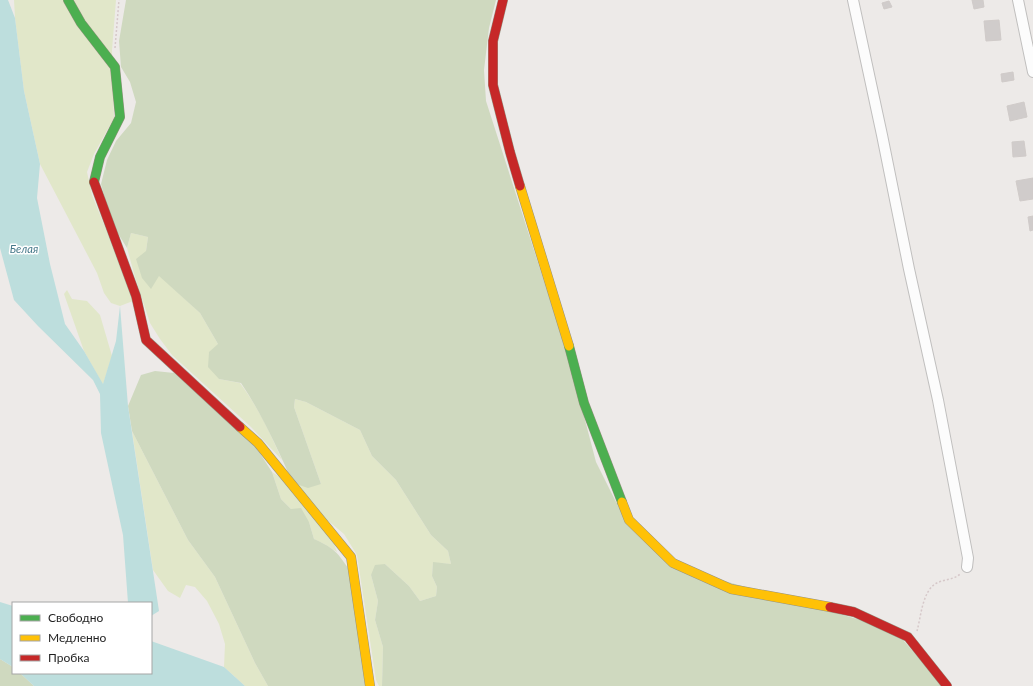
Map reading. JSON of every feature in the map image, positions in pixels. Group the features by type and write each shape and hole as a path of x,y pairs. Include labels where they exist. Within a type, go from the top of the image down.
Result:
{"street":[{"path":"68,0 81,24 116,67 120,117 100,157 94,181 136,296 146,340 258,442 351,557 370,686"},
{"path":"503,0 494,41 493,85 510,152 584,403 629,520 673,563 731,589 854,612 908,637 947,686"},
{"path":"853,0 938,400 968,558 967,567"},
{"path":"1018,0 1033,72"}],"path":[{"path":"116,67 115,40 119,0"},
{"path":"918,631 926,595 935,584 958,576 967,567"}],"green space":[{"path":"14,0 116,0 112,50 114,118 94,154 87,172 92,195 133,301 120,306 111,303 104,293 97,273 40,164 24,91"},
{"path":"126,0 496,0 489,28 484,70 486,101 569,359 596,462 616,502 672,566 864,621 897,633 943,686 382,686 383,647 375,620 378,601 371,575 375,565 385,564 409,586 420,601 436,596 437,587 432,576 433,562 451,564 448,551 431,535 396,480 372,456 360,430 306,402 295,399 294,407 321,484 308,488 293,483 262,419 241,383 219,379 208,367 209,352 218,344 200,313 159,276 151,289 142,278 136,259 146,251 148,237 131,233 127,248 112,224 101,184 107,160 116,141 131,123 136,102 130,82 121,67 119,41"},
{"path":"131,233 148,237 146,251 159,275 200,313 218,344 219,379 240,383 258,411 282,460 251,427 172,355 160,339 150,323 127,248"},
{"path":"67,290 72,299 87,301 100,315 112,356 103,385 84,351 64,294"},
{"path":"155,371 174,373 254,444 272,472 281,499 291,509 301,508 309,522 314,539 334,550 348,568 366,686 268,686 255,663 215,577 188,540 132,431 128,406 141,375"},
{"path":"295,399 306,402 360,430 372,456 396,480 431,535 448,551 451,564 433,563 432,576 437,587 436,596 420,601 409,586 385,564 371,575 378,601 375,620 383,647 382,686 379,686 376,680 357,555 344,534 326,519 337,552 314,539 309,522 291,509 281,499 272,472 286,481 321,484 294,407"},
{"path":"132,431 188,540 215,577 255,663 268,686 245,686 224,667 225,644 219,624 207,601 195,587 186,585 180,598 168,591 153,570"},
{"path":"0,659 12,666 12,674 21,674 34,686 0,686"}],"water":[{"name":"Белая","path":"0,0 8,0 15,18 24,91 40,164 37,198 50,264 65,324 84,351 103,384 116,341 120,306 128,406 159,611 152,615 152,602 128,602 123,535 101,433 100,394 93,380 14,300 0,248"},
{"path":"0,602 12,606 12,666 0,659"},
{"path":"152,641 224,667 245,686 34,686 21,674 152,674"}],"building":[{"path":"972,0 983,0 984,7 974,9"},
{"path":"889,1 892,7 884,9 882,3"},
{"path":"999,20 1001,40 986,41 984,21"},
{"path":"1013,72 1014,80 1002,82 1001,74"},
{"path":"1024,102 1027,117 1010,121 1007,106"},
{"path":"1024,141 1026,156 1013,157 1012,142"},
{"path":"1033,178 1033,199 1020,201 1016,181"},
{"path":"1033,216 1033,230 1030,231 1028,217"}],"traffic: fast":[{"path":"68,0 81,23 115,67 120,117 100,157 94,182"},
{"path":"569,346 584,403 622,502"}],"traffic: slow":[{"path":"520,186 569,346"},
{"path":"240,427 258,443 351,557 370,686"},
{"path":"622,502 629,520 673,563 731,589 830,607"}],"traffic: jam":[{"path":"503,0 493,41 493,85 520,186"},
{"path":"94,182 136,296 146,340 240,427"},
{"path":"830,607 854,612 908,637 947,686"}]}
